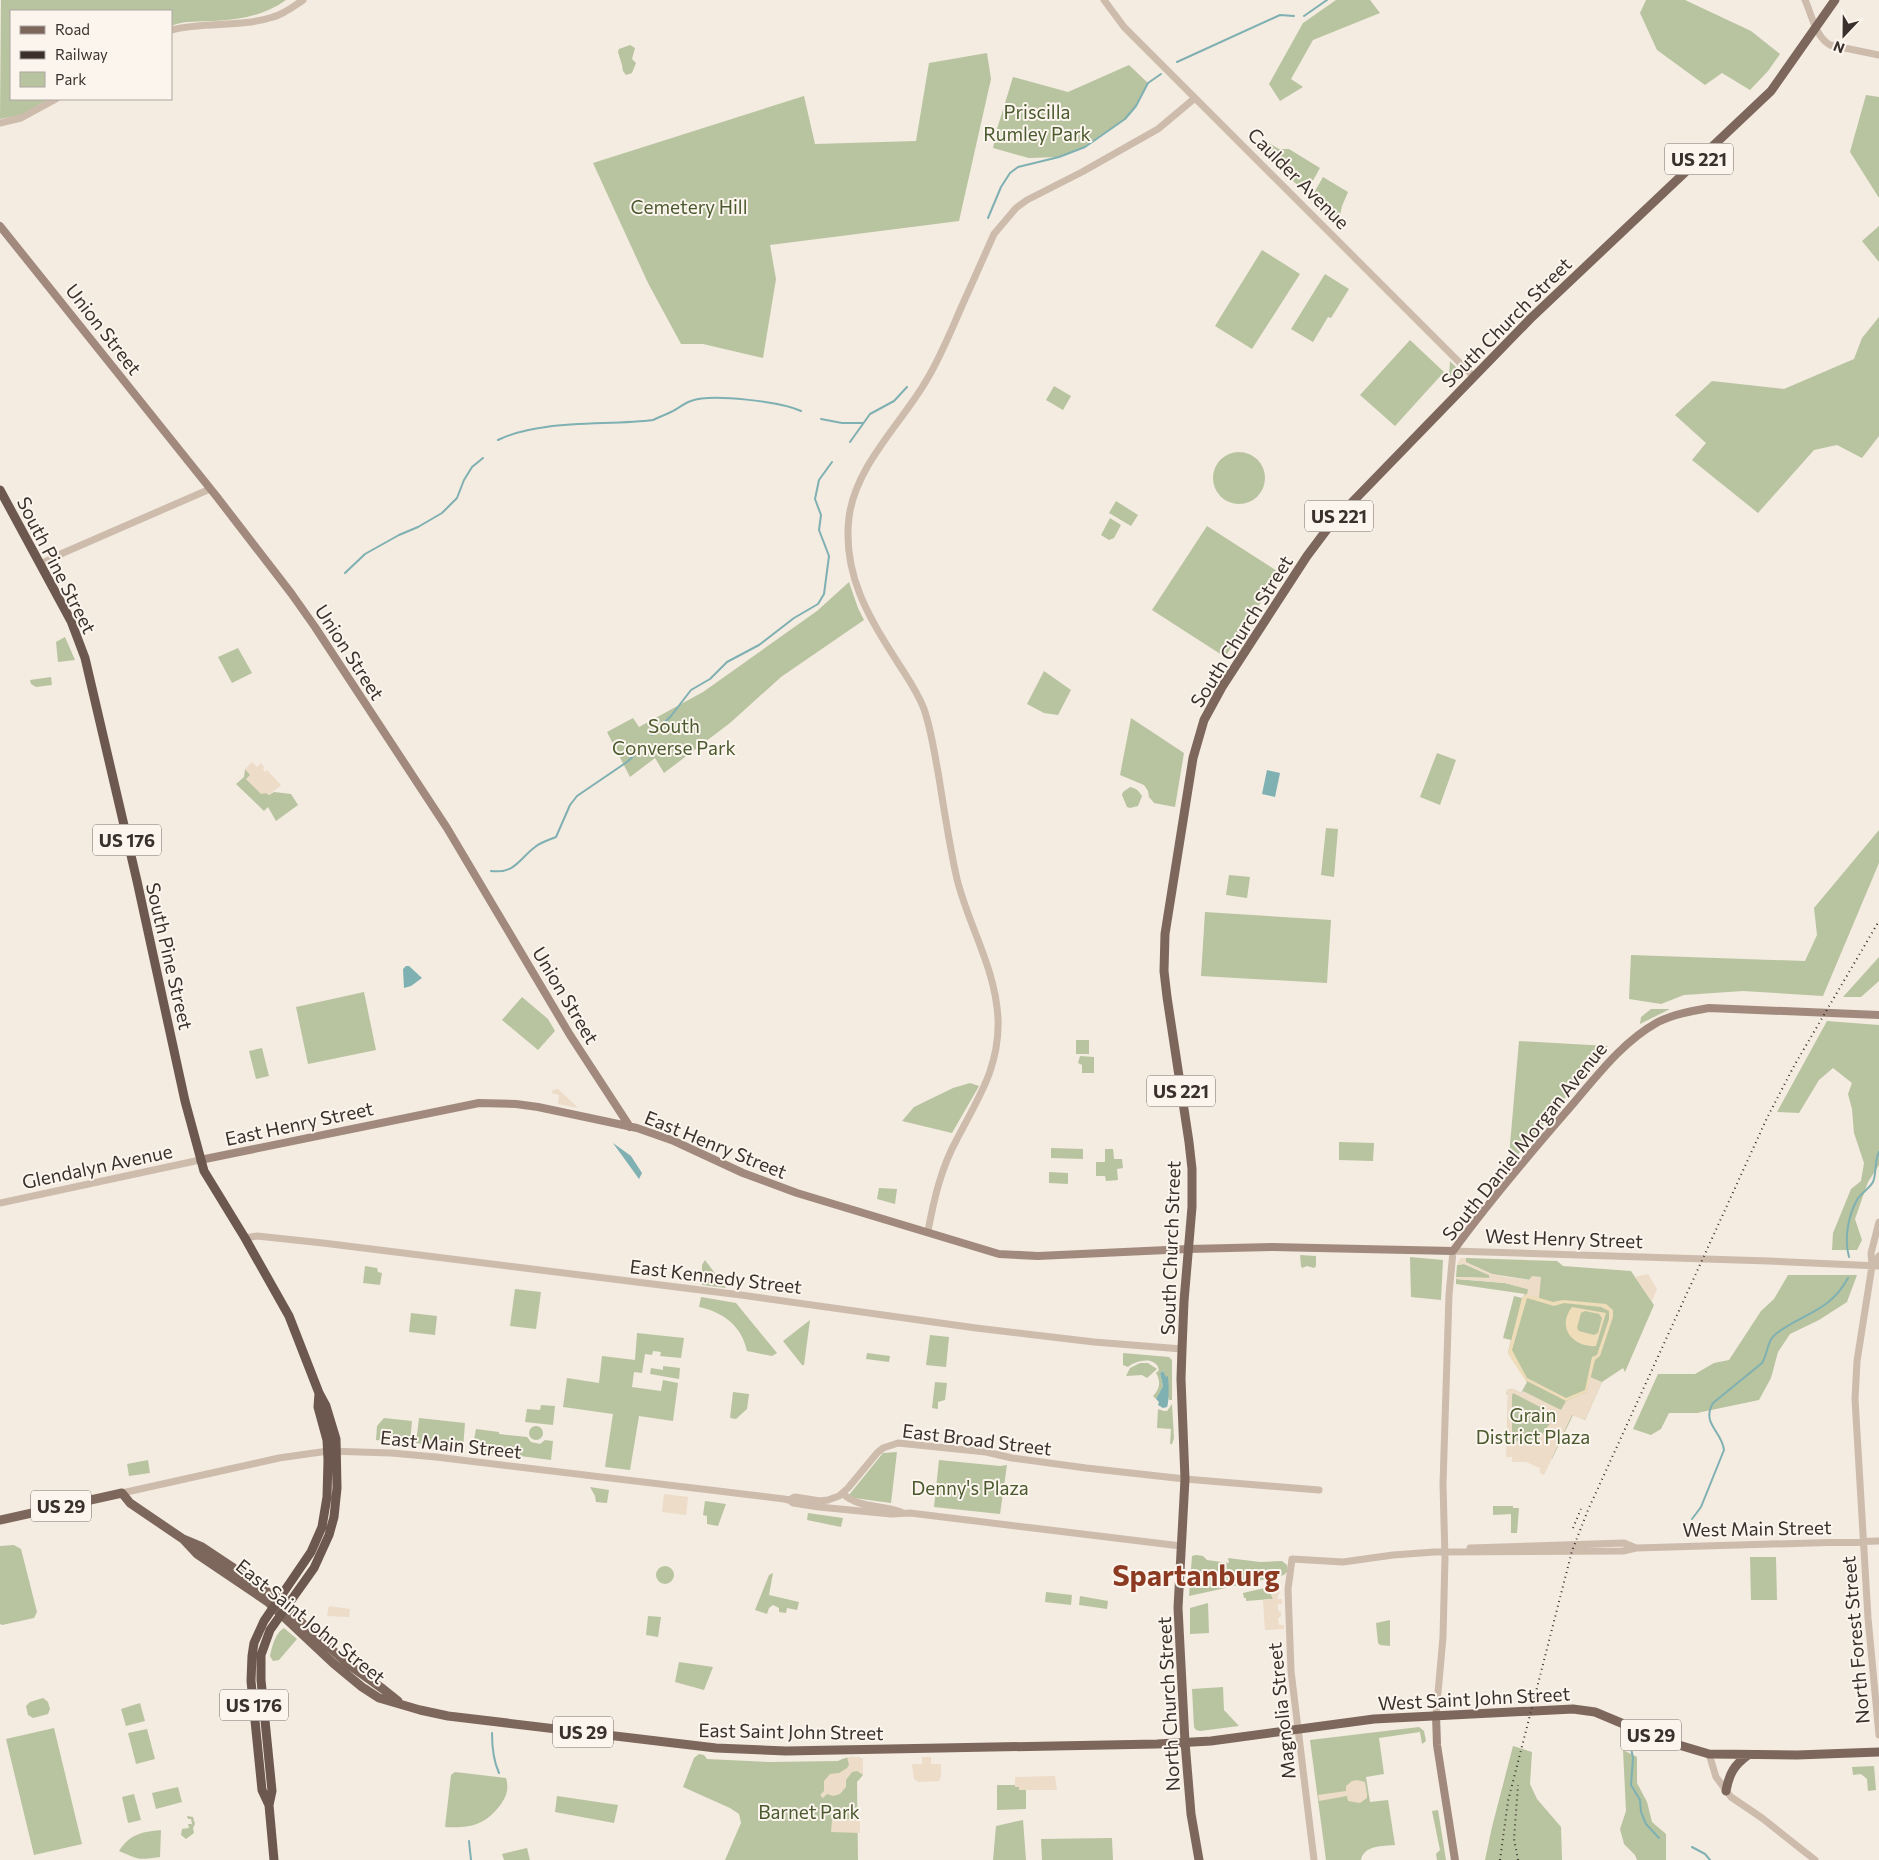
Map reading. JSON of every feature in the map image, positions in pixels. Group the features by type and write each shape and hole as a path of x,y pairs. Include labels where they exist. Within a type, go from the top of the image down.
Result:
{"highway":[{"name":"South Pine Street","path":"0,490 71,621 85,658 200,1160 204,1171 245,1238 293,1326 319,1393 318,1407 332,1451 337,1488 331,1528 319,1559 280,1608"},
{"name":"US 176","path":"274,1860 269,1805 262,1790 251,1681 252,1656 258,1632 280,1608"}],"main road":[{"name":"South Church Street","path":"1181,1546 1185,1478 1181,1379 1192,1207 1192,1169 1190,1142 1170,1020 1164,971 1164,953 1168,914 1193,758 1200,730 1208,711 1323,534 1400,452 1553,296 1771,91 1835,0"},
{"name":"Union Street","path":"0,226 291,593 447,828 570,1035 630,1127"},
{"name":"South Daniel Morgan Avenue","path":"1453,1251 1517,1170 1609,1062 1627,1043 1658,1022 1709,1008 1879,1015"},
{"name":"East Henry Street","path":"200,1160 479,1103 516,1104 630,1127 674,1141 775,1186 989,1252 1020,1256 1188,1249"},
{"name":"West Henry Street","path":"1188,1249 1328,1247 1453,1251"},
{"name":"East Main Street","path":"0,1520 122,1492"},
{"name":"East Saint John Street","path":"122,1492 130,1503 183,1539 197,1554 280,1608 356,1671 400,1703 420,1710 448,1716 708,1748 786,1751 1082,1746 1185,1742"},
{"name":"North Church Street","path":"1181,1546 1178,1608 1185,1742 1191,1814 1199,1860"},
{"name":"West Saint John Street","path":"1185,1742 1211,1741 1366,1720 1557,1709 1586,1710 1662,1740 1709,1754 1796,1755 1879,1752"},
{"path":"1436,1715 1437,1745 1455,1860"},
{"path":"1726,1791 1729,1777 1735,1764 1748,1755"}],"street":[{"path":"172,30 183,26 255,21 271,18 303,0"},
{"name":"Caulder Avenue","path":"1104,0 1124,27 1474,377"},
{"path":"1805,0 1816,28 1824,41 1830,45 1879,55"},
{"path":"928,1232 936,1192 947,1160 986,1085 992,1069 998,1037 996,989 957,877 931,735 924,708 912,683 866,609 854,579 849,555 849,518 860,483 873,459 931,373 994,234 1002,223 1016,208 1027,200 1082,172 1158,129 1195,98"},
{"path":"0,123 21,118 54,100"},
{"path":"41,564 210,489"},
{"name":"Glendalyn Avenue","path":"0,1203 200,1160"},
{"name":"North Forest Street","path":"1879,1222 1871,1253 1876,1266 1859,1342 1855,1380 1856,1431 1872,1676 1879,1735"},
{"name":"East Kennedy Street","path":"245,1238 257,1236 323,1243 741,1295 921,1322 1094,1342 1182,1349"},
{"name":"West Henry Street","path":"1453,1251 1768,1260 1876,1266"},
{"name":"South Daniel Morgan Avenue","path":"1436,1715 1443,1637 1444,1475 1449,1295 1453,1251"},
{"path":"1876,1266 1879,1256"},
{"name":"East Broad Street","path":"843,1494 879,1451 898,1443 986,1452 1012,1458 1076,1466 1319,1490"},
{"name":"East Main Street","path":"122,1492 279,1458 332,1451 436,1457 789,1500 793,1503 819,1507 891,1514 902,1512"},
{"path":"789,1500 796,1497 820,1501 843,1494"},
{"name":"East Main Street","path":"843,1494 859,1504 891,1508 902,1512 1181,1546"},
{"name":"West Main Street","path":"1292,1559 1342,1562 1444,1551 1623,1551 1636,1548 1879,1541"},
{"name":"Magnolia Street","path":"1292,1559 1288,1589 1289,1638 1297,1729 1314,1860"},
{"path":"1709,1754 1716,1777 1731,1797 1762,1818 1815,1860"}],"green space":[{"path":"1,0 286,0 261,13 243,18 187,22 172,26 172,10 10,10 10,100 47,100 21,115 0,119"},
{"path":"1336,0 1370,0 1380,13 1313,40 1291,79 1303,87 1280,101 1269,84 1303,23"},
{"path":"1646,0 1685,0 1751,31 1780,54 1768,71 1750,90 1722,73 1705,85 1657,50 1640,13"},
{"path":"630,45 635,48 632,59 636,63 632,73 626,75 623,71 618,52 619,49"},
{"name":"Cemetery Hill","path":"987,53 991,79 959,221 770,245 776,279 763,358 703,344 681,344 648,283 593,163 804,96 815,144 916,141 929,63"},
{"name":"Priscilla Rumley Park","path":"1129,65 1148,83 1136,106 1125,119 1085,147 1059,157 1029,158 993,148 1013,77 1068,92"},
{"path":"1866,95 1879,97 1879,198 1850,152"},
{"path":"1267,142 1279,149 1289,149 1320,168 1306,193 1261,151"},
{"path":"1323,177 1348,192 1342,206 1338,225 1311,198"},
{"path":"1879,226 1879,262 1862,241"},
{"path":"1262,250 1300,274 1252,349 1215,326"},
{"path":"1325,274 1349,289 1331,318 1328,317 1313,342 1291,329"},
{"path":"1879,317 1879,436 1862,458 1837,445 1814,450 1758,513 1692,460 1706,443 1675,415 1712,381 1784,389 1854,359 1862,338"},
{"path":"1410,340 1444,372 1395,426 1360,395"},
{"path":"1450,361 1462,373 1451,386 1449,377"},
{"path":"1054,386 1071,396 1063,410 1046,400"},
{"path":"1239,452 1253,456 1261,464 1265,478 1261,492 1253,500 1239,504 1225,500 1217,492 1213,478 1217,464 1225,456"},
{"path":"1116,501 1138,515 1131,526 1109,513"},
{"path":"1110,518 1121,525 1114,538 1109,540 1101,535"},
{"path":"1207,526 1280,573 1225,657 1152,610"},
{"name":"South Converse Park","path":"849,582 864,620 781,677 730,723 664,773 655,758 630,777 607,732 633,718 639,727 703,692 817,611"},
{"path":"65,637 75,660 58,662 56,642"},
{"path":"238,648 252,673 232,683 218,657"},
{"path":"1044,671 1071,690 1058,715 1044,713 1027,704"},
{"path":"51,677 52,685 36,687 31,684 30,680"},
{"path":"1131,718 1184,753 1175,807 1154,803 1144,785 1120,775"},
{"path":"1437,753 1456,760 1440,805 1420,797"},
{"path":"245,769 251,775 246,779 269,795 274,792 291,794 298,805 276,821 268,807 264,811 236,784 244,777"},
{"path":"1130,787 1137,790 1142,796 1138,806 1130,808 1127,807 1122,795"},
{"path":"1326,828 1338,829 1334,877 1321,875"},
{"path":"1879,830 1879,863 1823,996 1743,991 1684,995 1661,1004 1629,999 1631,955 1805,961 1817,935 1814,908"},
{"path":"1229,875 1250,877 1247,898 1226,895"},
{"path":"1205,912 1331,920 1327,983 1201,976"},
{"path":"1879,957 1879,981 1861,997 1843,997"},
{"path":"364,992 376,1050 308,1064 296,1007"},
{"path":"522,997 548,1019 555,1031 538,1050 502,1020"},
{"path":"1651,1009 1670,1009 1640,1024 1641,1017"},
{"path":"1827,1021 1879,1025 1879,1165 1868,1182 1855,1219 1862,1240 1857,1250 1832,1250 1833,1233 1851,1189 1861,1181 1864,1163 1854,1133 1852,1109 1848,1094 1852,1083 1833,1068 1819,1080 1799,1113 1777,1112"},
{"path":"1076,1040 1089,1040 1089,1054 1076,1054"},
{"path":"1519,1041 1608,1046 1516,1157 1509,1156"},
{"path":"262,1048 269,1076 256,1079 249,1051"},
{"path":"1080,1056 1094,1057 1094,1073 1082,1073 1082,1065 1078,1063"},
{"path":"970,1083 979,1086 952,1133 902,1121 914,1107 953,1088"},
{"path":"1339,1142 1374,1143 1373,1161 1339,1160"},
{"path":"1051,1148 1083,1149 1083,1159 1051,1158"},
{"path":"1105,1149 1113,1149 1114,1159 1122,1159 1123,1168 1117,1169 1118,1180 1106,1181 1105,1176 1096,1176 1096,1162 1105,1162"},
{"path":"1049,1172 1068,1173 1068,1184 1049,1183"},
{"path":"879,1188 897,1189 895,1204 877,1199"},
{"path":"1300,1255 1316,1256 1316,1266 1314,1268 1307,1266 1302,1268"},
{"path":"1410,1257 1443,1260 1441,1300 1411,1297"},
{"name":"Grain District Plaza","path":"1466,1258 1557,1261 1563,1266 1631,1271 1654,1305 1625,1372 1623,1368 1602,1382 1585,1420 1573,1415 1552,1459 1507,1443 1507,1390 1513,1389 1521,1393 1527,1382 1508,1353 1511,1340 1503,1338 1514,1296 1522,1298 1525,1294 1456,1284 1456,1279 1505,1283 1528,1289 1530,1280 1492,1274 1465,1262"},
{"path":"705,1260 726,1288 702,1285 702,1265"},
{"path":"1464,1264 1489,1275 1489,1278 1456,1277 1457,1265"},
{"path":"365,1266 377,1268 378,1272 382,1273 380,1285 363,1283"},
{"path":"1788,1275 1857,1275 1847,1302 1819,1320 1790,1334 1778,1352 1771,1378 1759,1400 1697,1413 1669,1413 1661,1429 1651,1435 1633,1429 1658,1374 1695,1374 1714,1363 1729,1360 1761,1311 1774,1299"},
{"path":"515,1289 541,1292 536,1329 510,1326"},
{"path":"701,1297 736,1303 777,1353 772,1356 747,1351 741,1334 736,1327 716,1312 699,1307"},
{"path":"411,1313 437,1316 435,1335 409,1332"},
{"path":"810,1320 804,1365 802,1365 783,1341"},
{"path":"637,1333 684,1338 681,1358 660,1356 661,1352 653,1351 652,1355 645,1354 642,1373 634,1372 632,1387 661,1391 663,1380 678,1383 673,1421 639,1416 630,1470 605,1467 613,1414 563,1407 567,1378 599,1383 602,1356 635,1360"},
{"path":"930,1335 949,1337 946,1367 926,1365"},
{"path":"867,1353 890,1356 889,1362 866,1359"},
{"path":"1123,1353 1169,1357 1172,1360 1172,1400 1169,1400 1163,1371 1160,1373 1163,1386 1156,1399 1153,1396 1159,1385 1156,1373 1159,1370 1157,1366 1150,1361 1141,1361 1128,1367 1123,1365"},
{"path":"1140,1363 1148,1363 1157,1369 1147,1378 1142,1375 1126,1376 1130,1368"},
{"path":"663,1366 680,1368 679,1379 650,1374 651,1368 663,1370"},
{"path":"935,1382 947,1383 945,1400 938,1402 938,1409 932,1408"},
{"path":"733,1392 749,1394 747,1409 736,1419 730,1418"},
{"path":"1172,1404 1174,1438 1172,1444 1170,1444 1171,1429 1157,1428 1158,1409 1167,1411"},
{"path":"541,1405 555,1406 553,1425 525,1422 527,1409 540,1410"},
{"path":"384,1418 412,1421 410,1443 376,1440 377,1426"},
{"path":"419,1418 465,1423 463,1449 416,1443"},
{"path":"533,1426 539,1426 543,1433 539,1440 533,1440 529,1436 529,1430"},
{"path":"476,1429 527,1437 531,1442 540,1444 545,1440 553,1441 551,1460 472,1450"},
{"path":"897,1452 891,1503 854,1498 849,1495 883,1453"},
{"path":"148,1460 150,1473 129,1476 127,1464"},
{"name":"Denny's Plaza","path":"939,1460 1000,1466 1007,1465 1000,1514 934,1507"},
{"path":"590,1487 609,1490 607,1503 596,1502"},
{"path":"705,1501 726,1504 718,1526 707,1524 707,1516 703,1515"},
{"path":"1493,1506 1513,1506 1513,1508 1519,1508 1517,1533 1511,1533 1511,1514 1493,1515"},
{"path":"808,1513 843,1518 841,1527 807,1520"},
{"path":"14,1545 21,1549 37,1612 34,1618 2,1625 0,1624 0,1546"},
{"path":"1192,1556 1203,1556 1207,1560 1229,1563 1228,1558 1260,1562 1282,1561 1287,1565 1288,1571 1284,1575 1189,1596"},
{"path":"1750,1557 1776,1557 1777,1600 1751,1600"},
{"path":"661,1566 669,1566 674,1571 672,1582 661,1584 656,1579 656,1571"},
{"path":"773,1573 769,1595 799,1602 797,1610 787,1608 786,1613 779,1612 779,1608 773,1605 769,1608 767,1614 755,1610 769,1575"},
{"path":"1273,1586 1270,1592 1273,1599 1246,1601 1246,1598 1244,1598 1243,1593"},
{"path":"1046,1592 1072,1595 1071,1605 1045,1602"},
{"path":"1080,1596 1108,1601 1107,1609 1079,1605"},
{"path":"1208,1603 1209,1633 1190,1634 1190,1608"},
{"path":"648,1616 661,1617 658,1637 646,1635"},
{"path":"1390,1620 1390,1646 1380,1645 1378,1643 1376,1623"},
{"path":"284,1628 297,1639 279,1660 273,1661 270,1656 273,1645 278,1633"},
{"path":"679,1662 713,1667 704,1690 675,1682"},
{"path":"1223,1687 1224,1710 1239,1726 1196,1730 1194,1727 1192,1689"},
{"path":"43,1698 48,1702 50,1709 48,1714 33,1718 28,1715 26,1706 30,1702"},
{"path":"140,1703 145,1721 126,1726 121,1709"},
{"path":"1419,1727 1424,1731 1426,1741 1422,1744 1420,1732 1379,1738 1384,1774 1366,1777 1370,1802 1388,1800 1395,1845 1370,1849 1366,1851 1361,1860 1326,1860 1310,1740"},
{"path":"54,1728 82,1844 34,1855 6,1739"},
{"path":"147,1729 155,1759 136,1764 128,1733"},
{"path":"1513,1746 1532,1752 1530,1784 1537,1799 1561,1827 1562,1860 1485,1860"},
{"path":"1623,1750 1637,1757 1637,1783 1647,1802 1652,1822 1666,1834 1666,1860 1637,1860 1635,1855 1624,1844 1620,1829 1626,1811"},
{"name":"Barnet Park","path":"699,1754 704,1755 707,1759 769,1762 838,1761 853,1757 863,1759 863,1775 857,1782 858,1860 725,1860 741,1823 739,1814 683,1787 694,1758"},
{"path":"1874,1766 1876,1790 1868,1791 1867,1779 1861,1774 1853,1775 1852,1767"},
{"path":"455,1772 506,1778 507,1792 505,1798 495,1811 483,1821 469,1826 445,1827 451,1775"},
{"path":"997,1785 1015,1785 1015,1787 1019,1786 1019,1790 1026,1790 1026,1809 997,1810"},
{"path":"178,1787 182,1802 156,1809 152,1793"},
{"path":"134,1794 141,1820 128,1823 122,1797"},
{"path":"557,1796 618,1805 614,1823 555,1812"},
{"path":"1438,1810 1446,1860 1437,1860 1436,1854 1440,1850 1432,1811"},
{"path":"187,1816 193,1817 195,1824 193,1828 194,1833 186,1839 181,1835 182,1829 189,1828 188,1824 192,1824 191,1819 188,1819"},
{"path":"1023,1820 1026,1860 993,1860 996,1826"},
{"path":"161,1830 160,1857 139,1858 119,1851 132,1837"},
{"path":"1112,1838 1113,1860 1042,1860 1041,1839"},
{"path":"527,1848 530,1860 504,1860 502,1854"}],"sand":[{"path":"1526,1294 1553,1302 1563,1300 1606,1304 1613,1310 1613,1317 1600,1356 1595,1360 1587,1392 1566,1401 1525,1380 1508,1353 1522,1298","holes":["1527,1298 1554,1306 1564,1303 1601,1307 1609,1311 1609,1319 1597,1355 1592,1357 1585,1390 1566,1398 1527,1378 1512,1350"]},
{"path":"1572,1307 1606,1313 1596,1346 1580,1344 1569,1335 1566,1329 1567,1314","holes":["1585,1311 1599,1314 1602,1318 1598,1333 1594,1335 1579,1331 1577,1328 1581,1313"]}],"shaded area":[{"path":"252,762 257,767 261,763 265,772 267,770 281,785 269,795 267,793 261,794 246,779 250,775 245,769"},
{"path":"558,1089 578,1108 558,1104 559,1095 552,1093 553,1090"},
{"path":"1460,1258 1466,1258 1466,1262 1492,1274 1529,1280 1532,1276 1541,1277 1539,1298 1527,1295 1528,1289 1505,1283 1456,1279 1456,1277 1489,1278 1489,1275 1464,1264 1457,1265"},
{"path":"1648,1274 1657,1289 1652,1301 1635,1277"},
{"path":"1590,1377 1602,1382 1585,1420 1572,1415 1544,1475 1540,1473 1540,1468 1526,1462 1512,1462 1512,1457 1506,1457 1507,1390 1513,1389 1521,1393 1523,1391 1561,1410 1566,1401 1587,1392","holes":["1513,1393 1556,1415 1538,1440 1517,1441 1512,1436"]},
{"path":"664,1494 688,1497 686,1515 662,1512"},
{"path":"1274,1587 1280,1591 1277,1599 1282,1599 1282,1604 1278,1604 1278,1611 1281,1612 1281,1616 1278,1618 1279,1625 1284,1625 1284,1629 1265,1630 1263,1600 1273,1599 1270,1591"},
{"path":"329,1606 350,1609 349,1617 327,1616"},
{"path":"847,1757 863,1759 863,1775 857,1771 852,1772 846,1780 846,1787 840,1794 833,1796 827,1794 823,1798 820,1795 824,1791 824,1781 830,1774 839,1773 847,1768 849,1765"},
{"path":"922,1757 931,1757 931,1764 941,1764 939,1781 919,1782 914,1779 912,1764 922,1764"},
{"path":"1055,1776 1057,1790 1019,1790 1019,1787 1015,1787 1015,1777"},
{"path":"1352,1781 1365,1782 1367,1794 1367,1798 1360,1803 1348,1801 1347,1796 1319,1801 1318,1795 1346,1791 1346,1786"},
{"path":"860,1819 860,1833 831,1832 832,1820"}],"water":[{"path":"1267,770 1280,773 1275,797 1262,794"},
{"path":"409,966 422,978 411,986 404,988 403,969"},
{"path":"613,1143 631,1156 642,1173 639,1179"},
{"path":"1163,1371 1166,1377 1168,1376 1169,1389 1168,1405 1163,1408 1158,1405 1159,1402 1156,1399 1163,1386 1160,1373"}],"waterway":[{"path":"1304,16 1327,0"},
{"path":"1177,62 1280,15 1294,16"},
{"path":"988,218 1001,187 1010,173 1018,167 1059,157 1085,147 1125,119 1136,106 1148,83 1161,74"},
{"path":"850,442 870,414 894,401 907,387"},
{"path":"498,440 515,433 553,426 653,420 674,411 688,402 701,399 730,398 763,402 801,411"},
{"path":"821,419 842,423 863,423"},
{"path":"345,573 365,554 442,513 457,498 464,480 472,467 483,458"},
{"path":"652,735 671,716 691,690 710,679 727,662 759,645 794,618 818,604 824,594 829,556 819,530 821,515 815,499 819,480 832,462"},
{"path":"491,871 511,868 537,845 556,837 570,805 577,796 627,762 644,746"},
{"path":"1849,1257 1847,1235 1851,1213 1859,1198 1873,1182 1879,1152"},
{"path":"1692,1519 1701,1507 1724,1450 1709,1417 1713,1403 1762,1363 1770,1341 1776,1334 1824,1306 1837,1294 1848,1278"},
{"path":"492,1733 493,1754 499,1773"},
{"path":"1630,1743 1633,1758 1631,1785 1640,1800 1641,1812 1646,1824 1659,1838"},
{"path":"469,1841 471,1860"},
{"path":"1692,1847 1705,1854 1710,1860"}],"railway":[{"path":"1500,1860 1508,1801 1572,1551 1588,1510 1767,1118 1794,1066 1879,921"},
{"path":"1573,1528 1581,1509"},
{"path":"1518,1785 1514,1839 1518,1860"}],"district":[{"name":"Spartanburg","path":"1196,1574"}]}
